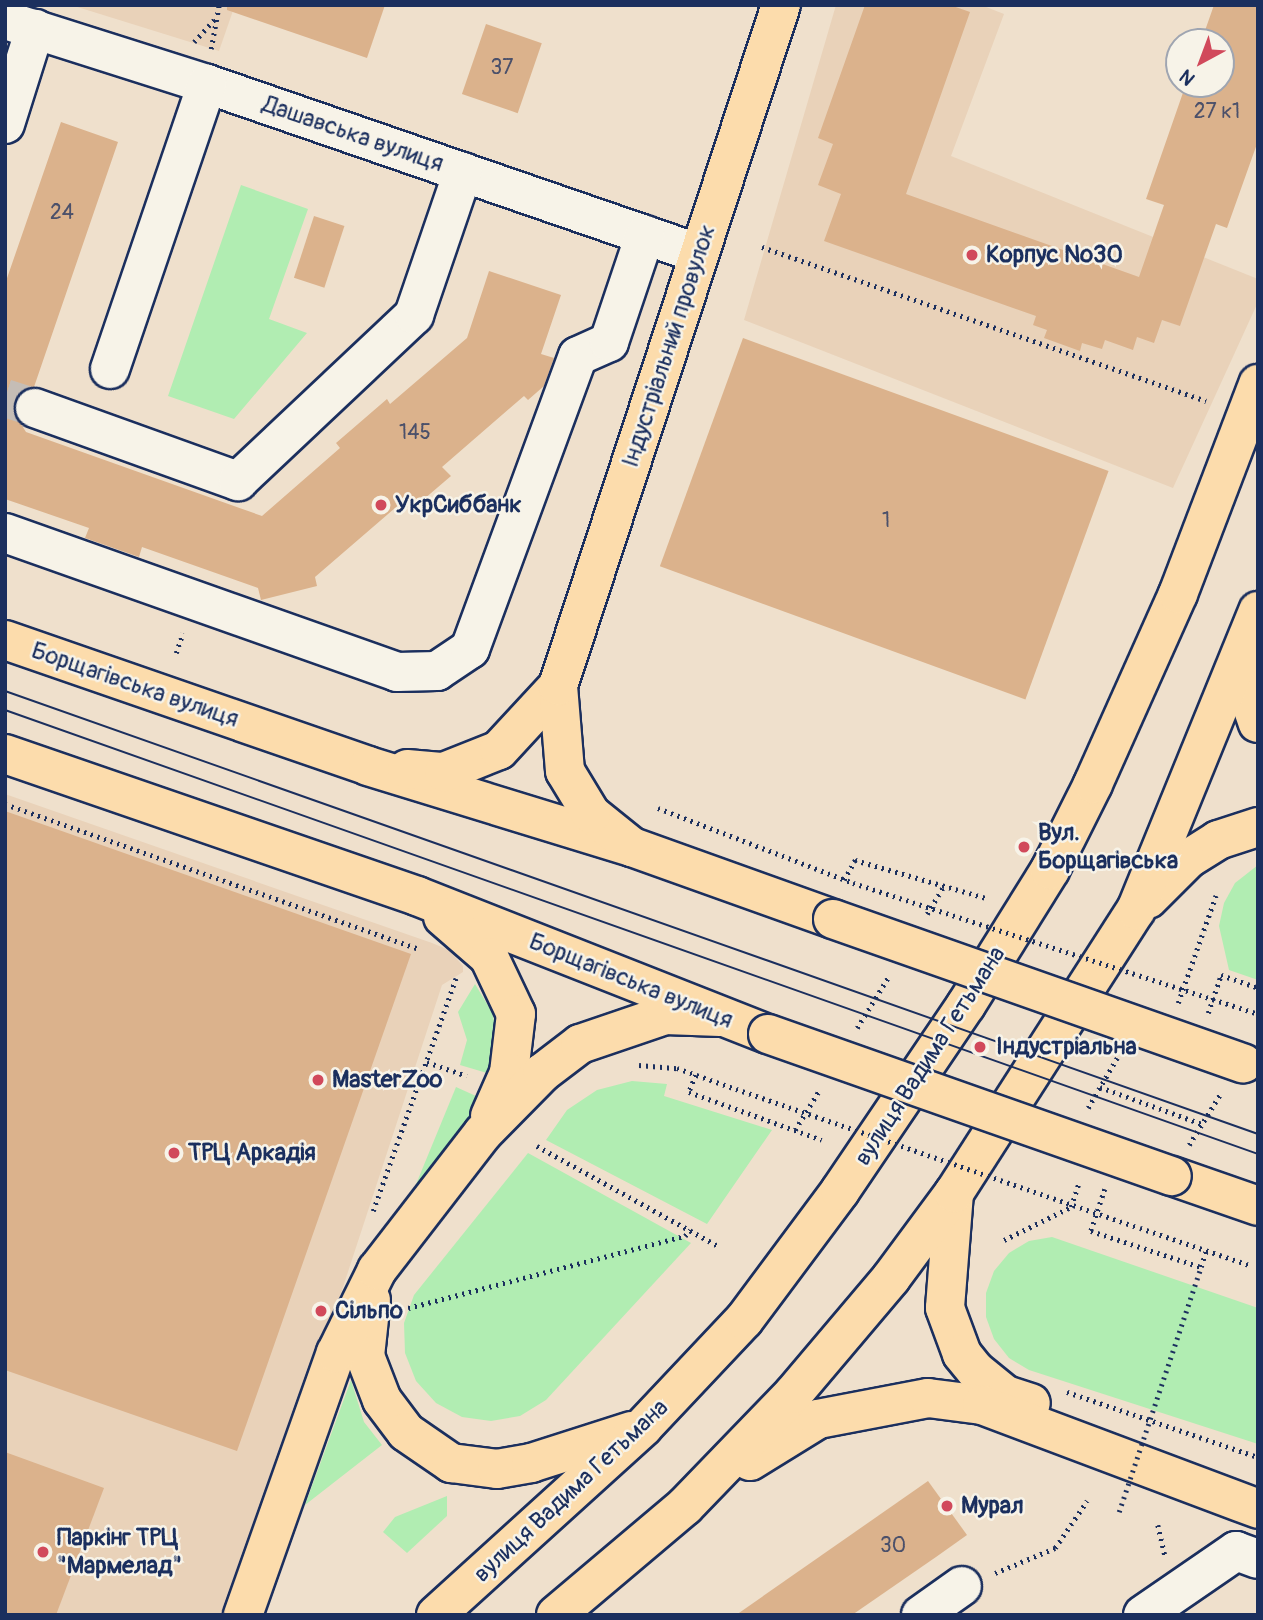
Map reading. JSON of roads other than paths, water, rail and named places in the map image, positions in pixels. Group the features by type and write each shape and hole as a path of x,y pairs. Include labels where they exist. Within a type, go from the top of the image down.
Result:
{"main road":[{"name":"Індустріальний провулок","path":"632,847 591,814 565,771 558,686 780,5"},
{"name":"вулиця Вадима Гетьмана","path":"436,1615 643,1427 744,1320 840,1191 966,1005 1050,870 1178,594 1258,384"},
{"path":"1254,621 1246,689 1258,723"},
{"path":"556,1615 685,1506 793,1394 891,1278 954,1193 1136,910 1254,621"},
{"name":"Борщагівська вулиця","path":"5,640 368,766 632,847 1250,1066"},
{"name":"Індустріальний провулок","path":"368,766 444,772 499,750 558,686"},
{"name":"Борщагівська вулиця","path":"5,754 417,896 768,1034 1178,1164 1258,1206"},
{"path":"1136,910 1188,859 1218,840 1258,827"},
{"path":"417,896 489,957 516,1014 509,1073 483,1133"},
{"path":"243,1615 336,1353 377,1270 483,1133 542,1073 580,1044 665,1015 720,1017"},
{"path":"954,1193 945,1308 962,1354 976,1371 1006,1395 1258,1482"},
{"path":"377,1270 365,1356 382,1400 406,1432 426,1450 451,1463 497,1469 531,1463 643,1427"},
{"path":"685,1506 818,1419 928,1398 982,1405 1258,1509"}],"street":[{"name":"Дашавська вулиця","path":"20,25 207,83 699,254"},
{"path":"5,124 20,25"},
{"path":"110,369 207,83"},
{"path":"35,408 238,481 414,315 463,172"},
{"path":"5,533 397,672 437,671 470,649 579,356 609,342 645,235"},
{"path":"1162,1608 1236,1551 1258,1559"},
{"path":"921,1615 962,1586"}],"tunnel":[{"path":"5,398 35,408"}],"tram line":[{"path":"5,691 1258,1134"},
{"path":"5,710 1258,1154"}],"place":[{"name":"Корпус №30","path":"972,255"},
{"name":"УкрСиббанк","path":"381,505"},
{"name":"Вул. Борщагівська","path":"1024,847"},
{"name":"Індустріальна","path":"980,1047"},
{"name":"MasterZoo","path":"318,1080"},
{"name":"ТРЦ Аркадія","path":"174,1153"},
{"name":"Сільпо","path":"321,1311"},
{"name":"Мурал","path":"947,1506"},
{"name":"Паркінг ТРЦ \"Мармелад\"","path":"43,1552"}]}
